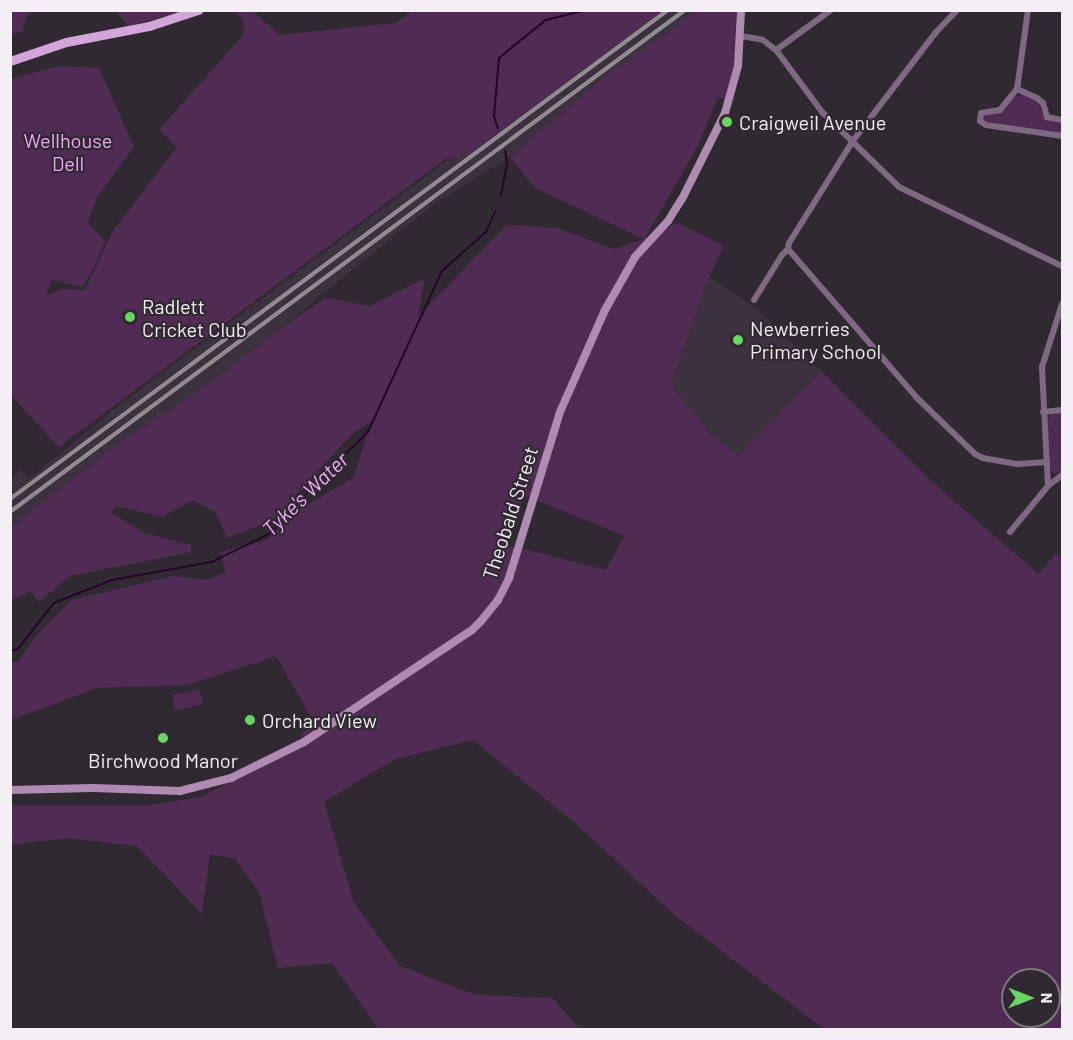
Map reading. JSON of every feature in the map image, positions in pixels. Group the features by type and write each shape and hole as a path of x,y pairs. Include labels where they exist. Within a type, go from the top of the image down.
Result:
{"main road":[{"path":"10,61 66,42 149,26 198,10"}],"street":[{"name":"Theobald Street","path":"10,790 82,788 180,791 231,778 304,742 472,630 481,621 498,600 509,578 560,412 605,310 635,256 668,220 682,199 725,113 738,66 741,10"},
{"path":"776,50 831,10"},
{"path":"754,300 788,249 789,243 852,142 936,32 957,10"},
{"path":"1028,10 1017,89 1000,110 981,113 982,124 1062,136"},
{"path":"741,36 763,40 776,50 812,100 899,187 1062,266"},
{"path":"1017,89 1037,98 1042,103 1047,117 1062,120"},
{"path":"788,249 916,397 975,454 983,458 1018,464 1047,462"},
{"path":"1048,486 1042,367 1062,304"},
{"path":"1043,411 1062,410"},
{"path":"1010,532 1048,486 1062,475"}],"shaded area":[{"path":"647,11 696,11 600,81 510,157 433,205 236,364 11,527 11,478 21,470 29,479 112,411"},
{"name":"Newberries Primary School","path":"709,277 758,310 821,371 738,456 712,435 671,385"}],"green space":[{"path":"11,10 34,11 26,17 23,32 11,34"},
{"path":"117,11 182,11 129,26"},
{"name":"Wellhouse Dell","path":"235,11 253,11 279,35 395,23 413,11 662,11 470,154 445,159 59,447 11,395 11,79 59,66 99,68 134,147 97,197 88,223 105,241 94,267 82,287 52,280 46,296 61,289 85,290 113,231 177,147 159,130 244,34 243,19"},
{"path":"696,11 736,11 735,59 727,100 718,97 698,146 645,238 678,223 724,246 709,277 671,385 712,435 738,456 821,371 941,490 1039,574 1055,554 1062,560 1062,1029 824,1029 677,917 576,824 473,740 395,759 324,802 354,903 400,966 476,995 552,998 580,1029 379,1029 332,963 278,968 259,892 235,859 210,854 202,914 137,846 67,838 11,845 11,805 151,805 201,797 305,745 301,734 314,722 276,656 187,685 97,688 11,720 11,662 18,662 35,637 72,600 173,576 206,580 226,572 219,552 265,541 305,506 353,478 372,421 352,434 273,520 227,538 216,513 193,500 162,517 117,506 111,512 144,533 191,545 191,552 70,576 39,602 31,591 11,601 11,527 124,439 193,395 288,323 326,298 370,306 425,278 418,316 507,225 557,228 614,249 644,239 535,188 510,157 600,81","holes":["524,495 624,536 606,570 508,545"]},
{"path":"1020,95 1027,95 1038,102 1044,117 1062,122 1062,134 983,121 983,115 997,113 1010,100"},
{"path":"1062,412 1062,471 1055,474 1051,471 1047,419 1051,414"},
{"path":"199,689 203,704 175,711 172,695"}],"waterway":[{"name":"Tyke's Water","path":"498,129 494,117 499,58 546,20 586,10"},
{"name":"Tyke's Water","path":"501,195 507,163 505,151"},
{"name":"Tyke's Water","path":"10,651 18,649 54,603 112,580 212,562 271,533 312,487 368,432 442,271 486,232 495,212"}],"railway":[{"path":"10,499 668,10"},
{"path":"10,512 685,10"}],"place":[{"name":"Craigweil Avenue","path":"727,122"},
{"name":"Radlett Cricket Club","path":"130,317"},
{"name":"Newberries Primary School","path":"738,340"},
{"name":"Orchard View","path":"250,720"},
{"name":"Birchwood Manor","path":"163,738"}]}
